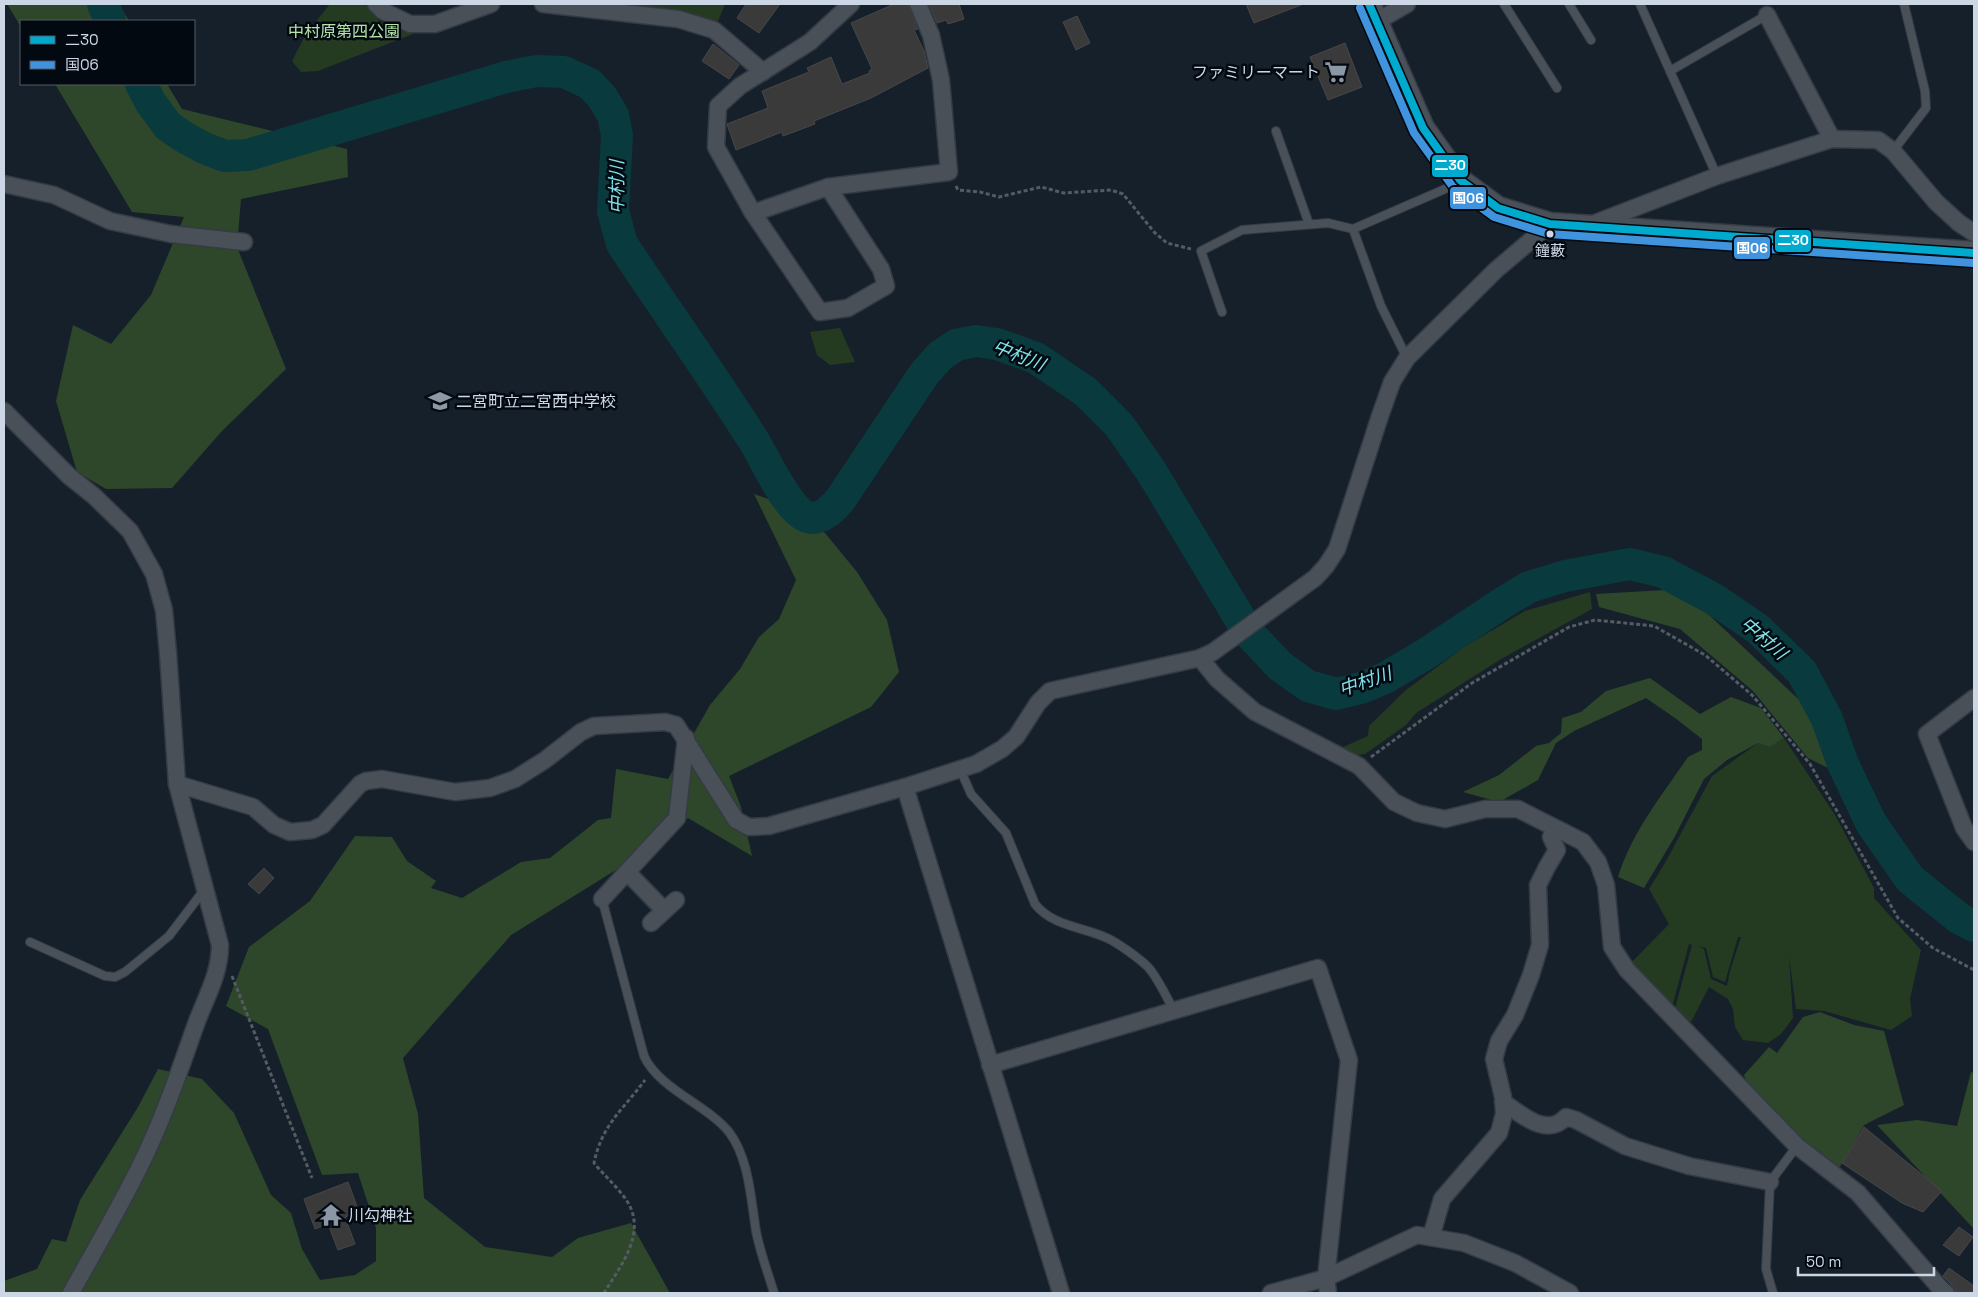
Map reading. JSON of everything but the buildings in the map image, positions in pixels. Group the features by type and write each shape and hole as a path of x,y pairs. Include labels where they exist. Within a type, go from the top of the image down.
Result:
{"main road":[{"path":"1373,13 1423,128 1460,180 1498,208 1550,224 1974,253"}],"street":[{"path":"376,4 383,11 410,24 435,24 491,4"},
{"path":"543,4 678,19 714,30 762,72"},
{"path":"828,187 881,269 886,286 848,308 820,312 753,213 716,147 718,106 740,86 810,42 851,4"},
{"path":"753,213 828,187 949,172 941,80 931,34 918,4"},
{"path":"1373,13 1407,4"},
{"path":"1768,15 1832,139"},
{"path":"1586,226 1717,176 1832,139 1878,140 1893,151 1936,202 1974,233"},
{"path":"4,184 54,195 110,221 170,234 244,242"},
{"path":"177,784 253,806 282,829 290,832 312,830 323,825 360,784 366,781 382,779 455,792 475,791 490,788 515,778 545,760 581,732 594,726 665,722 676,725 686,738 736,820 749,827 769,826 905,787 976,764 1002,749 1016,737 1038,703 1050,691 1206,655 1270,612 1315,578 1326,566 1337,549 1378,419 1392,382 1406,358 1496,270 1550,224"},
{"path":"4,411 69,476 94,496 130,531 154,574 164,610 177,784 220,945 217,974 205,1001 164,1113 140,1166 71,1293"},
{"path":"1206,655 1217,679 1255,712 1359,766 1394,802 1417,813 1445,819 1485,809 1518,809 1583,842 1598,862 1606,885 1612,947 1627,970 1797,1146 1858,1193 1946,1293"},
{"path":"1974,698 1927,734 1964,828 1974,842"},
{"path":"602,899 677,818 686,738"},
{"path":"905,787 1061,1293"},
{"path":"1431,1237 1442,1199 1499,1132 1504,1114 1494,1059 1499,1041 1515,1015 1531,975 1540,945 1538,886 1558,850 1551,837 1557,829"},
{"path":"627,872 670,905 651,923"},
{"path":"990,1065 1318,968 1349,1060 1327,1286"},
{"path":"1503,1102 1533,1122 1549,1126 1559,1125 1566,1117 1576,1120 1625,1146 1689,1166 1770,1182"},
{"path":"1271,1293 1327,1286 1417,1235 1464,1243 1515,1263 1570,1293"}],"lane":[{"path":"1504,4 1557,88"},
{"path":"1569,4 1591,40"},
{"path":"1640,4 1717,176"},
{"path":"1893,151 1926,108 1924,91 1904,4"},
{"path":"1670,70 1768,15"},
{"path":"1276,131 1309,224"},
{"path":"1222,312 1201,251 1242,230 1328,223 1354,229 1445,189 1460,180"},
{"path":"1354,229 1381,306 1406,358"},
{"path":"960,769 971,794 1006,833 1035,904 1042,913 1058,921 1108,938 1131,954 1149,968 1174,1011"},
{"path":"30,942 105,976 115,977 125,972 169,936 206,888"},
{"path":"602,899 644,1056 652,1070 729,1132 746,1170 760,1248 774,1293"},
{"path":"1774,1293 1766,1269 1770,1182 1797,1146"}],"path":[{"path":"949,172 958,190 980,192 999,197 1041,187 1064,193 1111,190 1123,194 1155,233 1167,243 1201,251"},
{"path":"1359,766 1472,683 1569,627 1595,620 1654,626 1705,655 1752,695 1810,764 1898,918 1933,948 1974,970"},
{"path":"220,945 312,1178"},
{"path":"604,1293 629,1252 636,1222 626,1200 594,1164 597,1147 612,1119 652,1070"}],"green space":[{"path":"7,4 119,4 128,20 20,20 20,25"},
{"name":"中村原第四公園","path":"330,4 365,4 379,21 413,34 318,71 301,72 292,61 306,34"},
{"path":"642,4 725,4 716,26 640,6"},
{"path":"56,85 168,85 182,109 347,149 348,177 241,199 237,247 286,369 222,431 172,488 106,489 77,472 56,401 73,325 111,344 151,295 184,217 132,212"},
{"path":"840,328 855,362 830,365 817,355 810,332"},
{"path":"754,494 783,504 825,533 857,572 887,620 899,672 871,707 729,776 741,807 752,856 688,818 632,860 511,935 403,1058 418,1114 424,1198 485,1247 552,1257 578,1238 631,1223 670,1293 4,1293 4,1281 37,1269 52,1239 66,1242 80,1200 138,1107 158,1069 202,1079 234,1113 271,1195 291,1213 302,1249 320,1280 355,1275 376,1261 376,1228 358,1173 322,1175 268,1029 226,1006 249,947 310,901 355,836 392,837 407,861 436,881 431,888 462,898 521,862 550,858 598,820 611,818 616,769 668,779 710,705 740,669 759,637 779,619 796,580"},
{"path":"1665,590 1708,614 1810,710 1828,741 1838,773 1808,758 1753,691 1680,629 1599,607 1596,594"},
{"path":"1590,592 1592,609 1501,659 1416,713 1406,725 1365,754 1351,756 1341,748 1368,736 1369,726 1406,690 1464,647 1525,611"},
{"path":"1650,678 1700,714 1731,697 1761,708 1784,738 1770,747 1758,743 1727,760 1704,779 1674,838 1644,888 1618,877 1624,860 1648,814 1688,757 1702,750 1702,739 1646,698 1574,731 1556,743 1538,780 1499,802 1463,792 1499,775 1536,746 1549,743 1561,733 1562,718 1581,712 1606,691"},
{"path":"1784,738 1835,815 1874,888 1874,898 1921,950 1910,999 1912,1016 1891,1030 1824,1011 1796,1009 1789,956 1793,1018 1781,1034 1768,1043 1743,1040 1735,1027 1733,1009 1728,999 1709,987 1691,1022 1674,1012 1692,945 1689,944 1671,1011 1628,966 1669,924 1649,889 1712,776 1758,743 1770,747","holes":["1738,937 1741,937 1727,986 1711,979 1704,949 1698,946 1706,948 1713,977 1725,982"]},
{"path":"1820,1012 1854,1025 1884,1031 1904,1105 1864,1125 1838,1170 1749,1091 1744,1075 1769,1047 1777,1053 1803,1017"},
{"path":"1971,1072 1974,1073 1974,1229 1877,1125 1917,1120 1957,1126"}],"waterway":[{"name":"中村川","path":"103,4 110,20"},
{"name":"中村川","path":"142,85 151,103 168,126 204,148 225,156 248,155 506,77 536,71 564,72 590,84 602,97 613,115 617,135 613,211 622,244 736,413 776,481 798,511 805,516 815,518 825,514 837,504 924,374 940,356 956,345 976,341 997,344 1036,358 1086,392 1119,425 1151,471 1248,632 1280,666 1308,686 1336,694 1361,688 1385,678 1529,587 1565,576 1630,564 1663,572 1714,599 1758,629 1802,672 1827,719 1843,764 1871,823 1910,879 1960,919 1974,926"}],"transit line":[{"name":"二30","path":"1369,4 1423,128 1460,180 1498,208 1550,224 1974,253"},
{"name":"国06","path":"1360,8 1414,133 1453,187 1494,217 1549,234 1973,263"}],"place":[{"name":"ファミリーマート","path":"1336,72"},
{"name":"鐘藪","path":"1550,234"},
{"name":"二宮町立二宮西中学校","path":"440,401"},
{"name":"川勾神社","path":"331,1215"}]}
